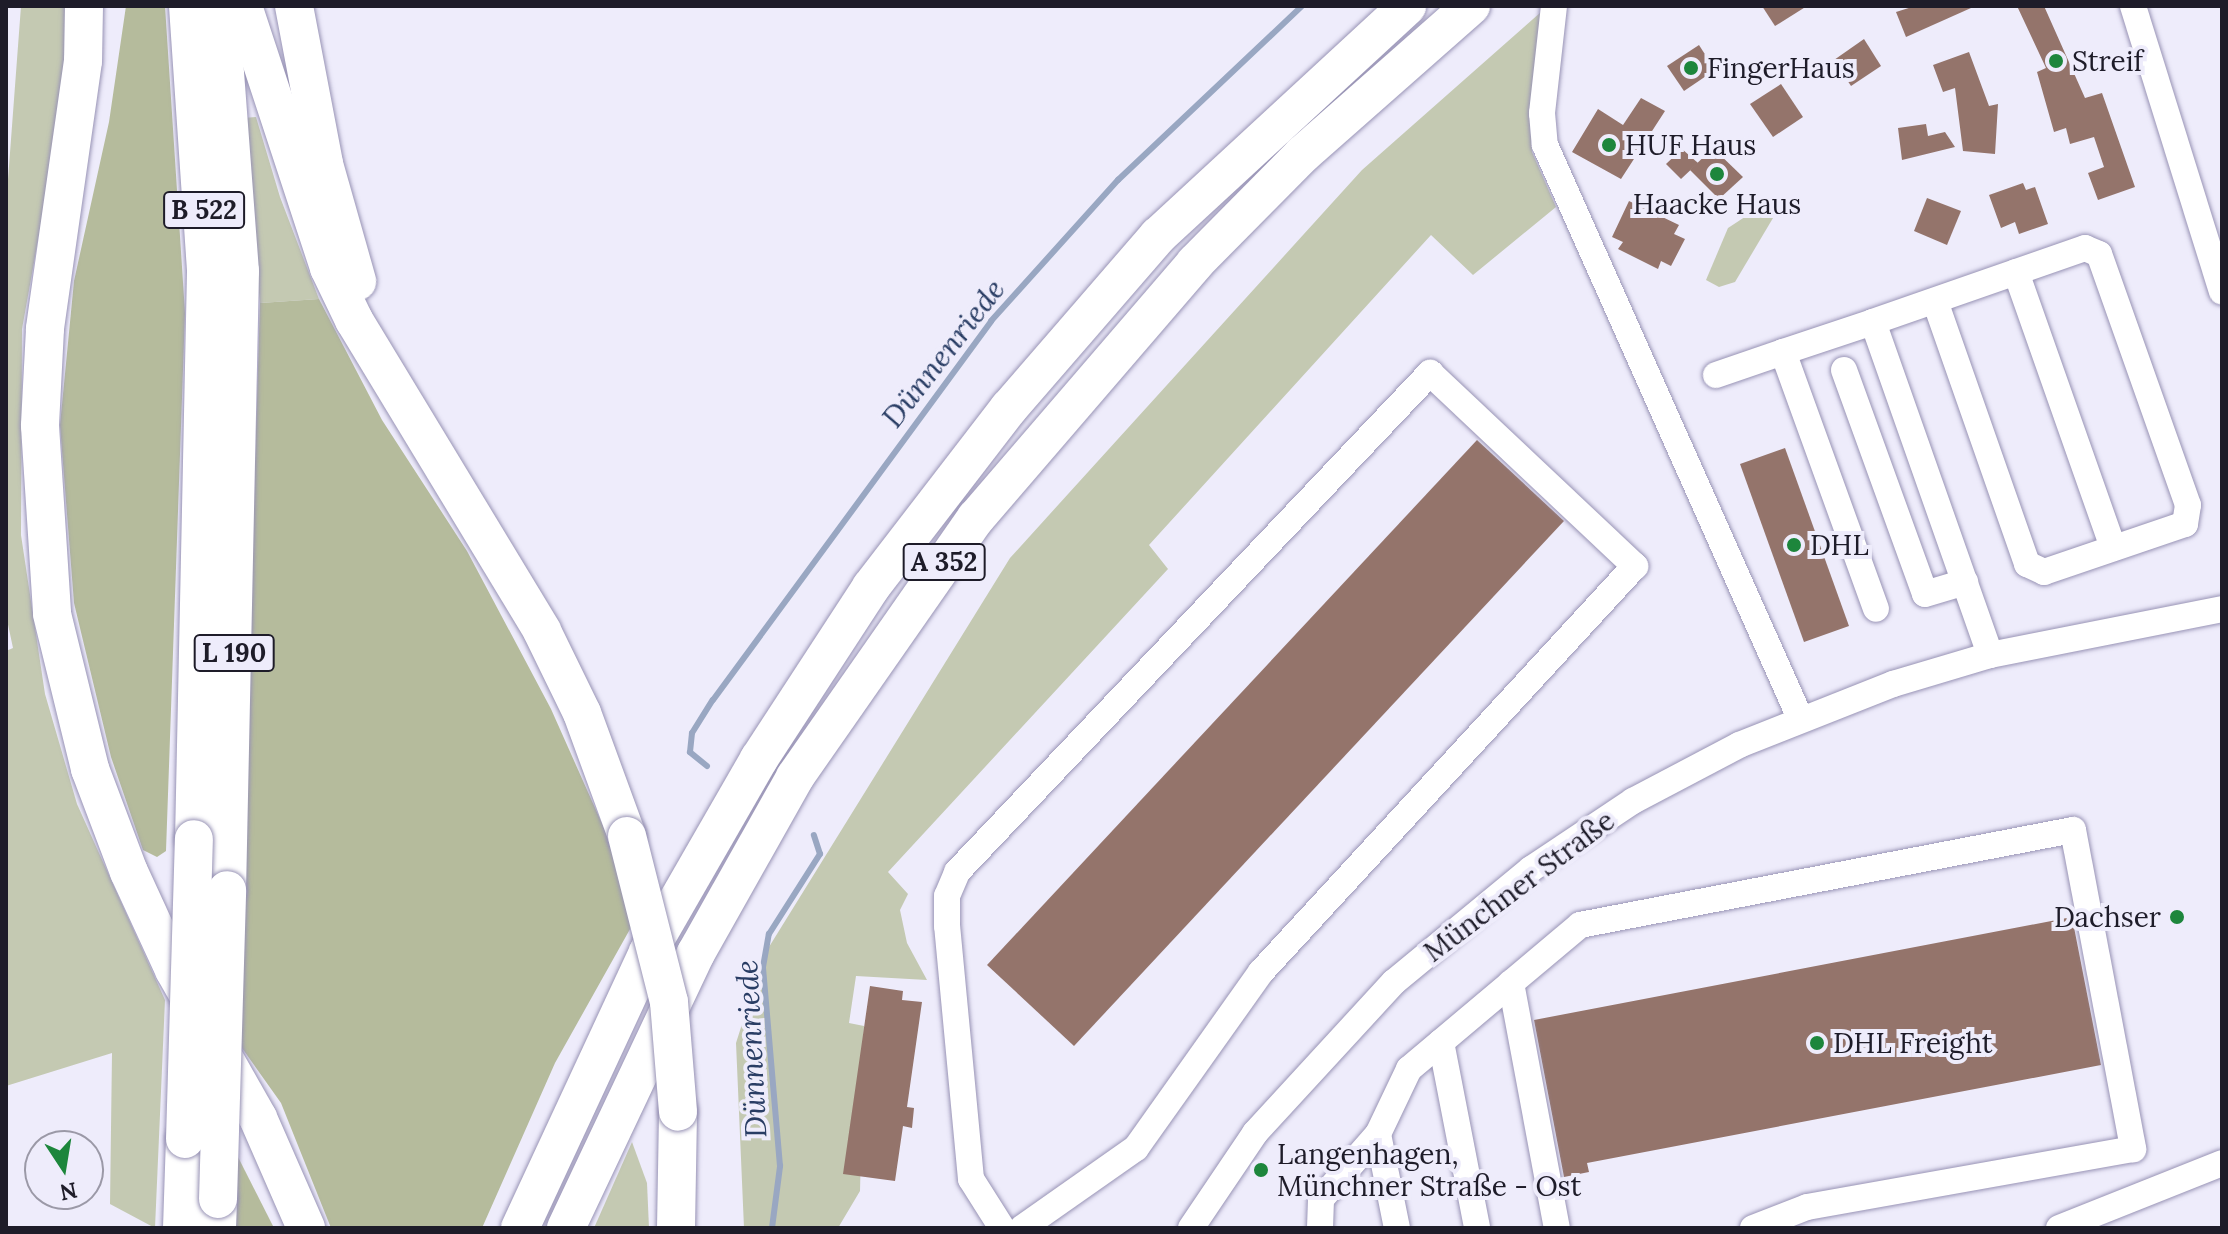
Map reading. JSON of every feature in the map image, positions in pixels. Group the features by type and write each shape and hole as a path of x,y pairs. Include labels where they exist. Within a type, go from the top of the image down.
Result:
{"highway":[{"path":"84,6 60,234 45,329 41,516 69,692 129,872 174,970 258,1118 306,1228"},
{"path":"60,234 110,6"},
{"name":"B 522","path":"188,6 222,415"},
{"name":"B 522","path":"220,6 237,193 222,415"},
{"path":"243,6 308,216 354,320 542,631 582,713 627,836 669,1002 678,1112 676,1228"},
{"path":"294,6 324,164 363,302 399,396"},
{"name":"A 352","path":"520,1228 648,952 759,759 871,587 1009,408 1158,236 1407,6"},
{"name":"A 352","path":"566,1228 696,953 795,777 968,529 1195,263 1303,154 1471,6"},
{"name":"L 190","path":"182,1228 194,839 222,415"},
{"name":"L 190","path":"217,1213 227,890 222,415"}],"street":[{"path":"1554,6 1542,113 1545,145 1800,718"},
{"path":"2133,6 2222,291"},
{"path":"1716,375 2085,248 2099,254 2188,505 2185,524 2044,572 2027,564 1935,301"},
{"path":"2211,259 2222,302"},
{"path":"2016,272 2113,547"},
{"path":"1873,322 1990,655"},
{"path":"1783,352 1876,609"},
{"path":"1844,370 1925,594 1965,582"},
{"path":"1002,1228 971,1179 947,926 947,896 957,872 1430,373 1635,566 1261,972 1136,1148 1022,1228"},
{"name":"Münchner Straße","path":"1191,1228 1292,1089 1447,935 1531,869 1633,801 1800,718 1990,655 2222,609"},
{"path":"1320,1228 1321,1199 1378,1134 1409,1069 1580,925 2073,830 2133,1149 1807,1207 1753,1228"},
{"path":"1511,983 1557,1228"},
{"path":"1441,1042 1477,1228"},
{"path":"1378,1134 1397,1228"},
{"path":"2059,1228 2222,1163"}],"green space":[{"path":"21,6 71,6 67,79 22,329 21,535 45,694 77,804 165,1000 155,1228 110,1204 112,1053 6,1086 6,651 13,648 6,615 6,206"},
{"path":"126,6 165,6 185,313 166,851 157,857 143,850 111,757 74,603 60,425 74,281 109,122"},
{"path":"1541,12 1530,124 1532,152 1556,207 1473,275 1431,235 1149,545 1168,569 888,872 908,894 900,910 907,943 927,980 856,976 849,1023 864,1026 860,1191 838,1228 744,1228 736,1043 764,955 1010,558 1362,170"},
{"path":"256,117 280,197 319,299 260,303 243,118"},
{"path":"1757,209 1773,218 1735,282 1719,287 1706,280 1728,228"},
{"path":"319,299 382,420 467,551 551,709 616,855 634,922 555,1063 482,1228 331,1228 281,1103 237,1041 260,303"},
{"path":"632,1142 647,1183 649,1228 594,1228"},
{"path":"238,1157 274,1228 236,1228"}],"building":[{"path":"1762,6 1807,6 1775,26"},
{"path":"1915,6 1971,8 1906,37 1896,12"},
{"path":"2017,6 2044,6 2085,98 2102,93 2135,187 2098,200 2088,173 2104,167 2094,137 2070,144 2066,128 2054,132 2037,72 2046,68"},
{"path":"1864,39 1881,66 1851,86 1834,60"},
{"name":"FingerHaus","path":"1699,45 1715,70 1684,91 1667,66"},
{"path":"1969,52 1989,106 1998,104 1995,154 1963,151 1955,88 1943,92 1933,65"},
{"path":"1781,84 1803,117 1773,137 1750,104"},
{"name":"HUF Haus","path":"1641,98 1665,111 1621,179 1572,152 1598,109 1623,125"},
{"path":"1926,124 1928,136 1945,132 1955,147 1902,160 1898,128"},
{"name":"Haacke Haus","path":"1713,148 1743,177 1719,199 1690,170"},
{"path":"1682,149 1698,163 1681,179 1666,164"},
{"path":"2023,183 2026,190 2035,187 2048,224 2019,234 2015,222 2001,228 1989,195"},
{"path":"1927,198 1961,211 1947,245 1914,231"},
{"path":"1629,201 1679,225 1674,234 1685,239 1671,266 1661,261 1658,269 1618,249 1623,242 1612,237"},
{"path":"1477,440 1564,521 1074,1046 987,965"},
{"name":"DHL","path":"1785,448 1849,626 1804,642 1740,464"},
{"name":"DHL Freight","path":"2072,917 2101,1065 1587,1163 1589,1172 1564,1177 1534,1020"},
{"path":"870,986 903,991 902,1000 922,1002 907,1107 914,1108 912,1128 903,1126 895,1181 843,1174"}],"waterway":[{"name":"Dünnenriede","path":"707,766 690,752 692,733 713,700 991,321 1118,180 1302,6"},
{"name":"Dünnenriede","path":"772,1228 780,1166 763,967 769,934 820,854 814,835"}],"place":[{"name":"Streif","path":"2056,61"},
{"name":"FingerHaus","path":"1691,68"},
{"name":"HUF Haus","path":"1609,145"},
{"name":"Haacke Haus","path":"1717,174"},
{"name":"DHL","path":"1794,545"},
{"name":"Dachser","path":"2177,917"},
{"name":"DHL Freight","path":"1817,1043"},
{"name":"Langenhagen, Münchner Straße - Ost","path":"1261,1170"}]}
